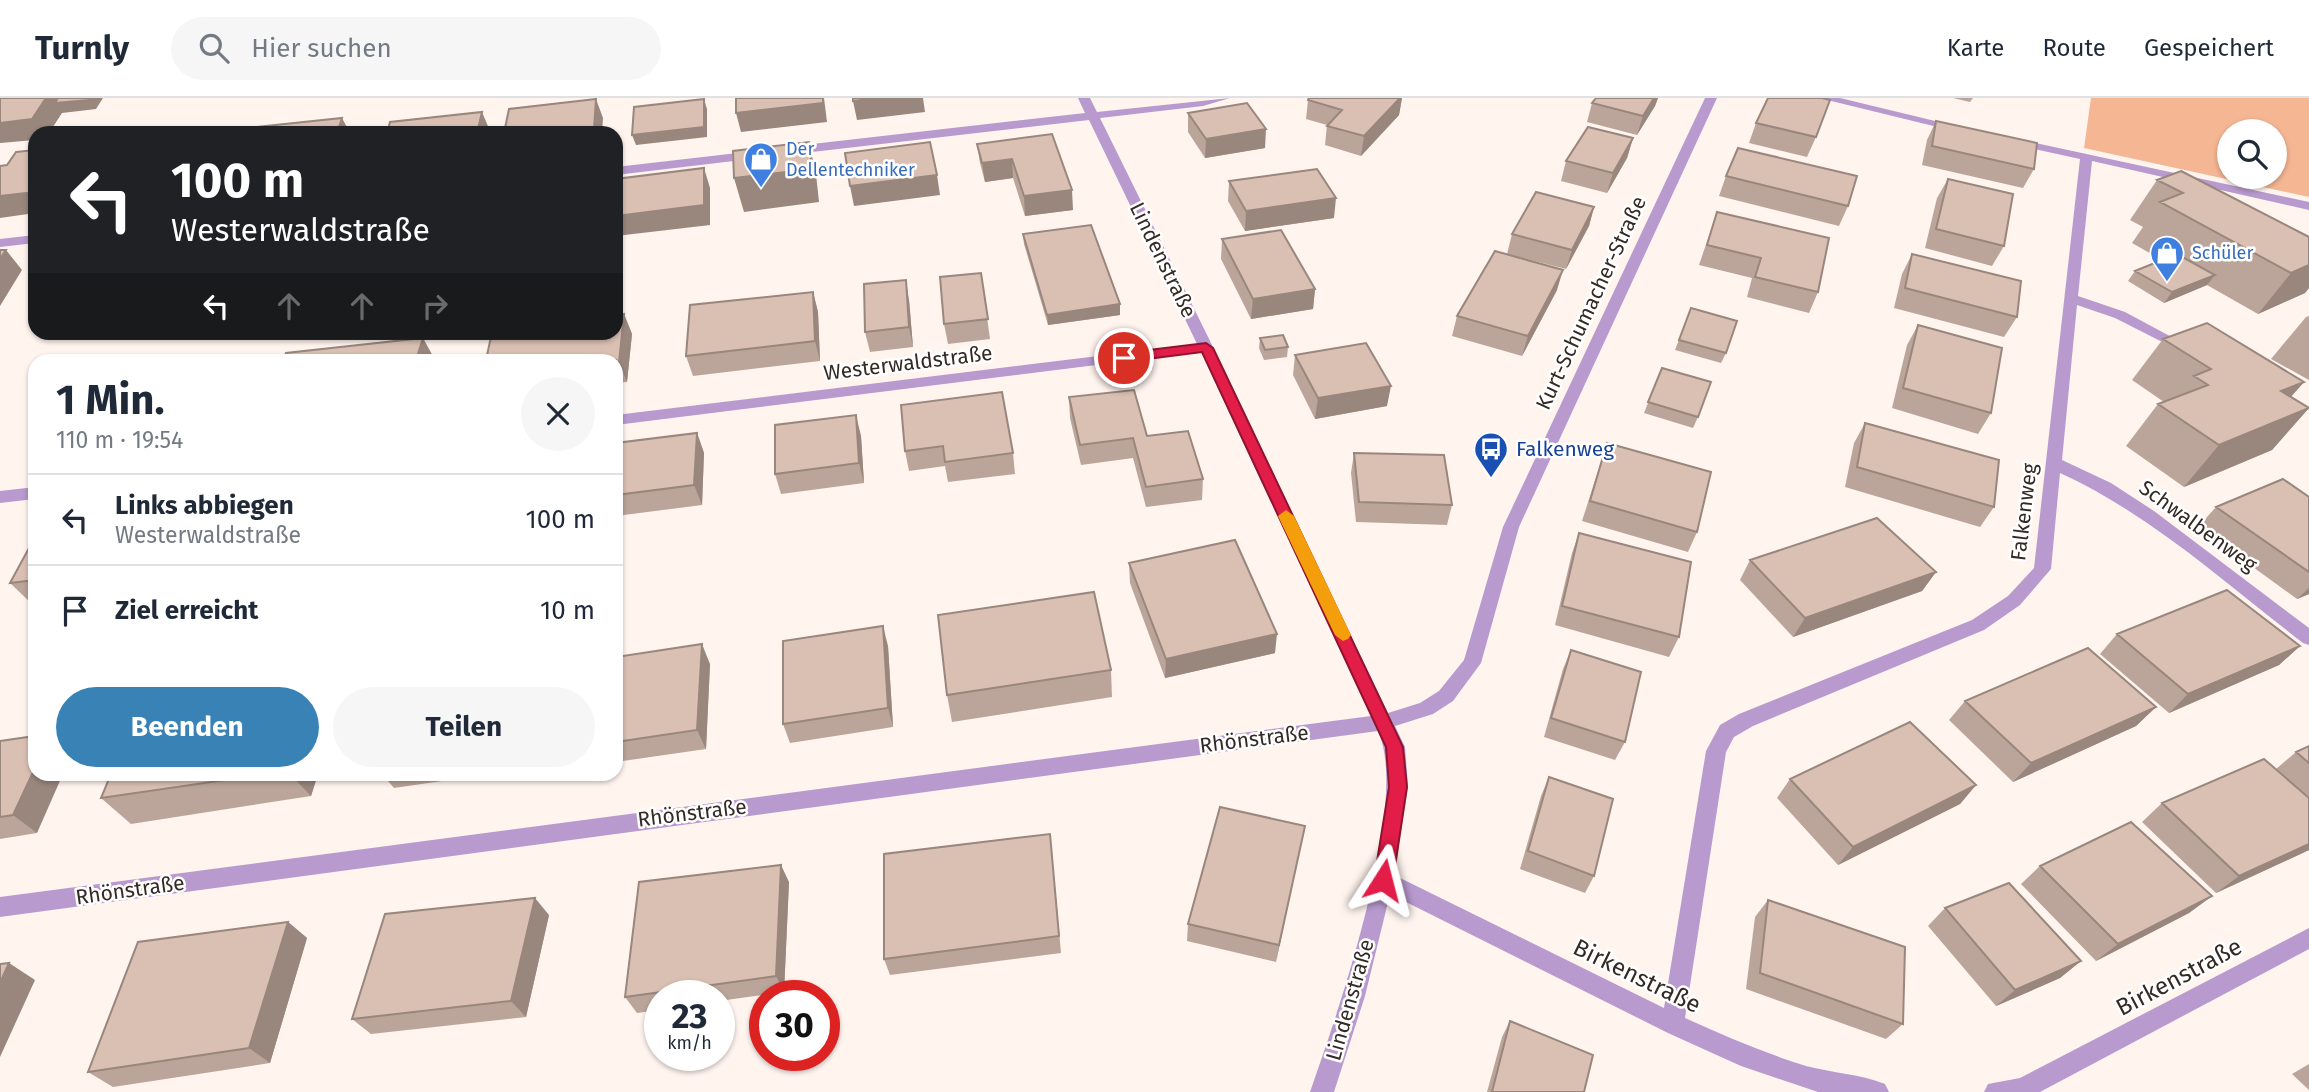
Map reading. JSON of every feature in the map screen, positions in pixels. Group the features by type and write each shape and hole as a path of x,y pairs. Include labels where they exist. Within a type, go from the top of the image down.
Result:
{"street":[{"name":"Lindenstraße","path":"1084,98 1395,747 1398,787 1383,880 1354,996 1322,1092"},
{"path":"623,170 1092,116 1224,98"},
{"name":"Kurt-Schumacher-Straße","path":"1384,722 1426,709 1446,696 1472,663 1511,527 1711,98"},
{"path":"1825,98 1974,131"},
{"path":"1999,137 2309,206"},
{"name":"Falkenweg","path":"1673,1023 1716,751 1727,732 1758,715 1978,625 2020,597 2042,569 2086,157"},
{"path":"0,243 28,240"},
{"path":"2071,298 2120,315 2201,357"},
{"name":"Westerwaldstraße","path":"623,420 1206,348"},
{"name":"Schwalbenweg","path":"2053,463 2105,487 2148,515 2309,638"},
{"path":"0,497 28,494"},
{"name":"Rhönstraße","path":"0,907 1384,722"},
{"name":"Birkenstraße","path":"1383,880 1747,1057 1803,1076 1877,1092"},
{"name":"Birkenstraße","path":"1996,1092 2021,1088 2309,938"}],"shaded area":[{"path":"2091,98 2309,98 2309,197 2272,189 2287,189 2287,119 2217,119 2217,177 2084,148"}],"building":[{"path":"0,98 46,98 32,119 0,123"},
{"path":"58,98 90,98 55,103"},
{"path":"736,98 823,98 823,103 736,113"},
{"path":"853,98 878,98 853,101"},
{"path":"1400,98 1364,136 1327,126 1342,110 1308,100"},
{"path":"1596,98 1654,98 1643,116 1592,103"},
{"path":"1768,98 1830,100 1816,137 1756,123"},
{"path":"596,99 594,126 505,126 509,109"},
{"path":"704,99 704,127 632,135 634,107"},
{"path":"1247,103 1266,129 1206,139 1188,113"},
{"path":"482,112 479,126 389,126 390,122"},
{"path":"342,118 339,126 265,126"},
{"path":"1936,121 2037,143 2034,169 1932,146"},
{"path":"1588,127 1633,138 1613,173 1566,161"},
{"path":"1052,134 1072,190 1024,196 1012,159 982,163 977,144"},
{"path":"809,142 812,169 734,178 733,151"},
{"path":"930,142 937,175 850,186 845,153"},
{"path":"1738,148 1857,176 1848,206 1726,176"},
{"path":"28,151 28,193 0,196 0,166 7,165 16,152"},
{"path":"704,168 704,205 623,215 623,178"},
{"path":"1317,169 1336,198 1246,211 1229,181"},
{"path":"2181,171 2309,237 2309,265 2291,273 2160,202 2183,193 2157,180"},
{"path":"1948,179 2013,194 2004,246 1936,229"},
{"path":"1536,192 1594,207 1572,250 1512,234"},
{"path":"1717,212 1829,238 1818,292 1755,277 1761,258 1707,245"},
{"path":"1091,225 1120,304 1047,315 1023,234"},
{"path":"1281,230 1315,289 1253,299 1222,239"},
{"path":"1495,251 1563,270 1528,336 1457,316"},
{"path":"1912,254 2021,281 2017,317 1905,288"},
{"path":"2177,254 2215,275 2172,292 2135,271"},
{"path":"981,273 988,319 944,324 940,277"},
{"path":"906,280 909,327 865,332 864,284"},
{"path":"813,292 815,341 686,356 690,305"},
{"path":"1691,308 1737,321 1726,353 1679,340"},
{"path":"2207,323 2304,382 2281,391 2309,408 2219,445 2158,404 2208,385 2194,376 2211,369 2163,339"},
{"path":"1918,325 2002,348 1991,413 1903,388"},
{"path":"1283,335 1288,347 1265,350 1260,338"},
{"path":"405,340 422,340 418,354 286,353"},
{"path":"490,340 621,340 620,354 487,354"},
{"path":"1366,343 1391,386 1318,398 1295,355"},
{"path":"1662,368 1711,382 1698,417 1648,402"},
{"path":"1134,390 1147,436 1188,431 1203,479 1146,487 1133,438 1080,445 1069,397"},
{"path":"1002,392 1013,453 945,462 943,446 905,451 901,405"},
{"path":"856,415 859,463 775,474 775,425"},
{"path":"1865,423 1999,460 1994,507 1857,467"},
{"path":"697,433 694,485 623,494 623,442"},
{"path":"1607,443 1711,472 1697,532 1590,501"},
{"path":"1354,453 1444,455 1452,505 1359,502"},
{"path":"2283,479 2309,497 2309,572 2216,507"},
{"path":"1877,518 1936,572 1805,618 1750,560"},
{"path":"1579,533 1691,562 1679,637 1562,606"},
{"path":"1235,540 1277,634 1166,659 1129,563"},
{"path":"28,550 28,581 10,583"},
{"path":"2227,590 2300,646 2188,694 2117,634"},
{"path":"1094,592 1111,670 947,695 938,615"},
{"path":"883,626 888,708 783,724 783,641"},
{"path":"702,644 697,730 623,741 623,656"},
{"path":"2088,648 2156,707 2031,763 1965,701"},
{"path":"1571,650 1641,672 1625,742 1551,718"},
{"path":"1910,722 1976,785 1853,847 1790,779"},
{"path":"28,737 29,781 13,815 0,817 0,741"},
{"path":"2309,746 2309,763 2296,752"},
{"path":"2264,759 2309,798 2309,844 2239,876 2162,803"},
{"path":"1549,777 1613,799 1594,876 1528,851"},
{"path":"108,781 219,781 101,798"},
{"path":"1220,807 1305,826 1279,945 1188,924"},
{"path":"2131,822 2212,896 2118,944 2040,866"},
{"path":"1050,834 1059,936 884,959 884,854"},
{"path":"781,865 776,976 735,982 644,980 644,994 625,997 639,882"},
{"path":"2009,883 2081,961 2015,990 1945,908"},
{"path":"535,898 511,1001 352,1019 385,914"},
{"path":"1768,900 1905,947 1903,1024 1760,973"},
{"path":"288,922 249,1048 88,1072 138,942"},
{"path":"9,963 0,983 0,964"},
{"path":"1510,1021 1593,1055 1584,1092 1492,1092"}],"slow traffic":[{"path":"1286,516 1343,635"}],"place":[{"name":"Der Dellentechniker","path":"761,189"},
{"name":"Schüler","path":"2167,283"},
{"name":"Falkenweg","path":"1491,479"}],"route":[{"path":"1124,358 1206,348 1395,747 1398,787 1383,880"}]}
